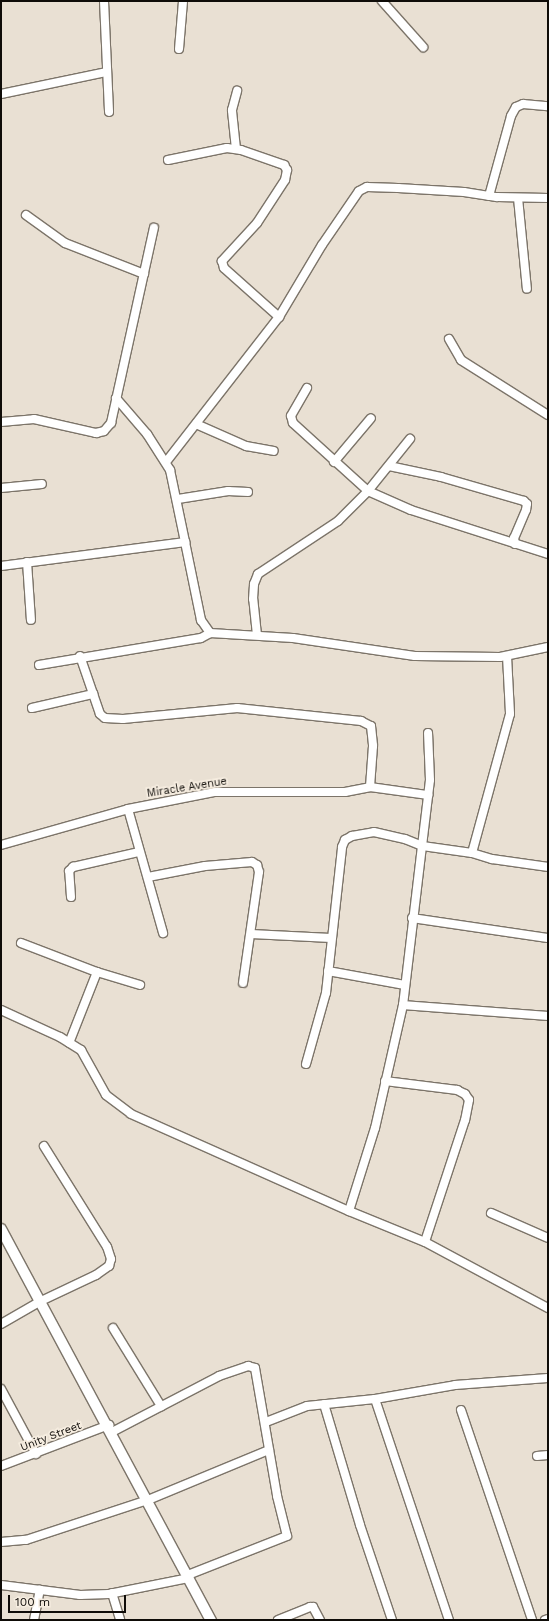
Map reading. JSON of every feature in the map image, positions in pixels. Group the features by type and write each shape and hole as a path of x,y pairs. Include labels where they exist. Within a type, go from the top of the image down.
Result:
{"street":[{"path":"104,1 109,112"},
{"path":"179,49 183,1"},
{"path":"382,1 423,46"},
{"path":"1,94 106,72"},
{"path":"236,149 232,110 237,92"},
{"path":"489,196 510,116 516,107 523,104 548,106"},
{"path":"168,160 212,150 236,149 278,162 287,170 284,180 257,223 222,261 224,268 279,317"},
{"path":"166,462 279,317 322,245 359,191 367,187 398,188 518,198 548,198"},
{"path":"518,198 527,289"},
{"path":"26,215 65,244 144,274"},
{"path":"1,422 34,420 96,433 104,431 110,423 154,228"},
{"path":"449,339 461,360 548,415"},
{"path":"307,388 291,420 334,462 368,491 411,510 548,554"},
{"path":"116,398 147,434 166,462 178,499 201,620 210,633"},
{"path":"334,462 371,418"},
{"path":"196,424 246,446 274,451"},
{"path":"257,635 253,599 254,584 258,574 338,521 368,491 410,439"},
{"path":"389,466 441,477 524,501 527,504 526,510 514,538 515,544"},
{"path":"1,488 42,484"},
{"path":"178,499 228,491 248,492"},
{"path":"1,566 185,542"},
{"path":"27,562 31,620"},
{"path":"39,665 80,656 170,644 202,638 210,633 257,635 415,656 462,658 508,656 548,647"},
{"path":"80,656 100,714 105,718 123,719 199,710 237,708 361,721 371,726 373,746 370,787"},
{"path":"472,853 510,714 508,656"},
{"path":"32,708 93,694"},
{"path":"349,1211 373,1135 403,1005 412,918 428,795 428,733"},
{"name":"Miracle Avenue","path":"1,845 128,809 215,792 345,792 370,787 428,795"},
{"path":"128,809 138,852 148,877 163,933"},
{"path":"306,1064 321,1014 345,840 364,832 374,832 405,838 422,846 472,853 492,860 548,867"},
{"path":"71,897 69,871 73,867 138,852"},
{"path":"148,877 205,866 256,863 259,872 243,983"},
{"path":"412,918 548,938"},
{"path":"251,934 331,938"},
{"path":"21,943 97,972 140,985"},
{"path":"328,970 405,985"},
{"path":"69,1043 97,972"},
{"path":"403,1005 548,1016"},
{"path":"1,1010 81,1050 106,1095 131,1114 349,1211 425,1242 548,1308"},
{"path":"385,1081 457,1090 468,1096 465,1120 425,1242"},
{"path":"1,1324 41,1301 96,1275 109,1266 111,1259 107,1246 44,1146"},
{"path":"491,1213 548,1236"},
{"path":"1,1229 110,1428 211,1620"},
{"path":"113,1328 161,1406"},
{"name":"Unity Street","path":"1,1466 110,1428 161,1406 219,1376 251,1366 255,1368 266,1422"},
{"path":"1,1585 80,1595 112,1594 188,1577 287,1536 277,1496 266,1422 287,1412 324,1404 375,1399 455,1385 548,1378"},
{"path":"1,1389 36,1454"},
{"path":"375,1399 449,1620"},
{"path":"324,1404 358,1518 392,1620"},
{"path":"461,1410 532,1620"},
{"path":"1,1542 26,1540 148,1500 269,1450"},
{"path":"537,1456 548,1455"},
{"path":"34,1620 40,1590"},
{"path":"112,1594 120,1620"},
{"path":"278,1620 310,1606 313,1607 320,1620"}]}
